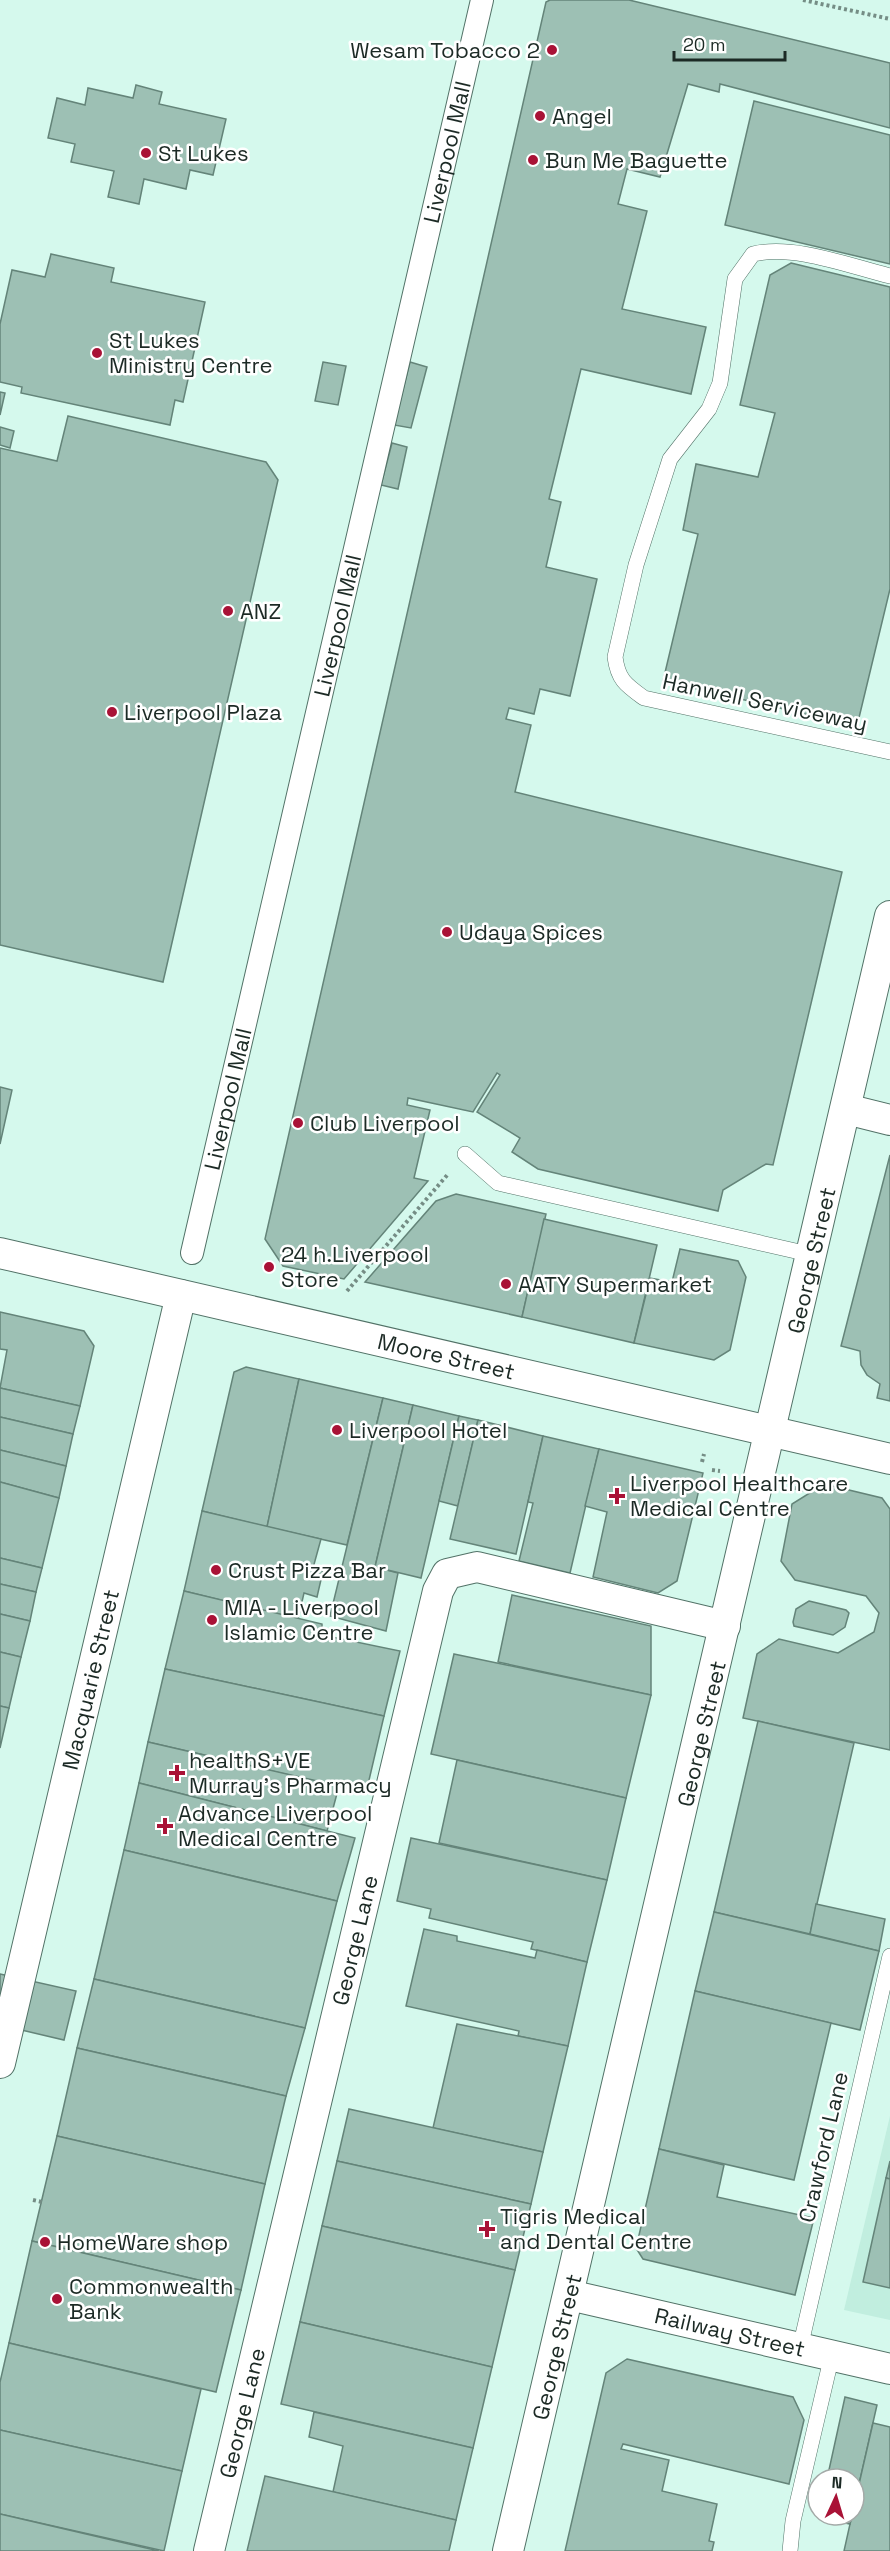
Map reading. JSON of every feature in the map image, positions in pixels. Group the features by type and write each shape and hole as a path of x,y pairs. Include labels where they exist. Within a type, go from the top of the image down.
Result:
{"street":[{"name":"Liverpool Mall","path":"192,1253 482,0"},
{"name":"George Street","path":"508,2551 725,1626 773,1431 890,916"},
{"path":"846,1109 890,1119"},
{"name":"Moore Street","path":"0,1253 890,1459"},
{"name":"Macquarie Street","path":"0,2063 181,1295"},
{"name":"George Lane","path":"209,2551 438,1592 447,1574 477,1567 725,1626"},
{"name":"Railway Street","path":"569,2295 890,2368"}],"lane":[{"name":"Hanwell Serviceway","path":"890,276 789,251 768,250 753,254 735,279 720,383 709,409 670,459 636,565 615,657 617,673 628,686 644,698 890,752"},
{"path":"465,1154 498,1183 813,1255"},
{"name":"Crawford Lane","path":"800,2348 890,1956"},
{"path":"790,2551 793,2521 832,2355"}],"path":[{"path":"803,0 890,20"},
{"path":"347,1291 465,1154"},
{"path":"702,1462 704,1454"},
{"path":"712,1470 720,1472"},
{"path":"815,1487 820,1476"},
{"path":"795,1488 805,1490"},
{"path":"33,2200 42,2202"}],"shaded area":[{"path":"890,2116 890,2320 844,2310"}],"building":[{"path":"550,0 629,0 890,63 890,128 720,84 719,92 688,84 660,177 627,169 618,204 647,211 622,309 706,327 691,394 581,369 549,499 561,502 546,567 597,579 570,696 540,689 534,714 509,708 506,719 531,725 515,792 842,872 773,1165 766,1164 723,1190 718,1211 538,1169 512,1152 520,1138 477,1112 500,1075 497,1073 473,1112 408,1098 407,1105 430,1110 414,1178 428,1181 344,1279 283,1266 265,1239 546,2"},
{"name":"St Lukes","path":"136,85 162,92 159,104 226,119 213,175 190,170 186,189 144,179 139,204 108,197 114,171 71,162 75,144 48,138 57,98 85,105 88,88 133,98"},
{"path":"754,101 890,135 890,264 725,225"},
{"name":"St Lukes Ministry Centre","path":"51,254 114,268 111,282 205,302 183,402 175,400 170,425 21,393 22,387 0,382 0,324 12,270 45,277"},
{"path":"791,263 890,287 890,589 857,726 663,681 698,534 683,530 696,464 758,477 775,413 740,405 770,275"},
{"path":"323,362 346,366 338,405 315,401"},
{"path":"410,362 427,367 411,428 394,425"},
{"path":"0,392 5,393 0,415"},
{"name":"Liverpool Plaza","path":"68,416 266,462 278,480 163,982 0,945 0,448 57,461"},
{"path":"0,427 14,431 10,448 0,445"},
{"path":"392,443 407,447 398,489 381,485"},
{"path":"0,1087 12,1090 0,1144"},
{"path":"890,1155 890,1401 877,1398 880,1384 867,1375 861,1365 860,1351 841,1346"},
{"path":"456,1194 546,1214 522,1317 365,1282 436,1201"},
{"path":"544,1219 657,1245 634,1343 522,1317"},
{"path":"680,1249 738,1261 746,1277 730,1350 714,1360 634,1343 650,1278 672,1282"},
{"path":"0,1312 84,1331 94,1346 80,1406 0,1388 7,1350 0,1349"},
{"path":"246,1367 299,1379 267,1527 202,1511 234,1372"},
{"path":"299,1379 383,1398 347,1545 267,1527"},
{"path":"0,1388 80,1406 73,1434 0,1417"},
{"path":"383,1398 413,1405 375,1567 398,1573 386,1631 330,1616"},
{"path":"413,1405 459,1416 421,1578 375,1567"},
{"path":"459,1416 478,1420 458,1506 439,1501"},
{"path":"0,1417 73,1434 66,1466 0,1450"},
{"path":"478,1420 543,1436 516,1554 450,1539"},
{"path":"543,1436 599,1449 570,1573 519,1561 533,1503 528,1502"},
{"path":"599,1449 703,1473 677,1581 658,1593 593,1577 607,1512 585,1506"},
{"path":"0,1450 66,1466 59,1498 0,1482"},
{"path":"0,1482 59,1498 42,1568 0,1558"},
{"path":"824,1484 882,1498 890,1509 890,1750 743,1718 757,1654 779,1639 838,1653 874,1632 879,1613 866,1596 795,1580 781,1561 792,1504"},
{"path":"202,1511 321,1539 313,1568 323,1571 317,1597 304,1593 298,1619 184,1591"},
{"path":"0,1558 42,1568 36,1592 0,1584"},
{"path":"0,1584 36,1592 30,1621 0,1614"},
{"path":"184,1591 322,1624 322,1635 400,1651 384,1716 165,1669"},
{"path":"512,1595 651,1626 651,1695 498,1662"},
{"path":"809,1601 846,1610 849,1613 845,1627 833,1635 794,1626 796,1609"},
{"path":"0,1614 30,1621 21,1657 0,1652"},
{"path":"0,1652 21,1657 9,1708 0,1706"},
{"path":"454,1654 651,1695 626,1798 431,1754"},
{"path":"165,1669 384,1716 366,1793 148,1742"},
{"path":"0,1706 9,1708 0,1748"},
{"path":"758,1721 854,1743 810,1934 714,1912"},
{"path":"148,1742 339,1786 327,1831 139,1783"},
{"path":"457,1760 626,1798 607,1880 439,1843"},
{"path":"139,1783 355,1838 337,1901 124,1850"},
{"path":"411,1838 607,1880 587,1962 531,1949 533,1942 429,1918 431,1909 397,1901"},
{"path":"124,1850 337,1901 305,2028 94,1979"},
{"path":"816,1904 885,1919 879,1951 810,1934"},
{"path":"714,1912 879,1951 860,2030 695,1991"},
{"path":"424,1929 457,1936 457,1941 535,1958 537,1950 587,1962 568,2046 518,2036 519,2031 406,2006"},
{"path":"0,1974 76,1991 64,2040 0,2025"},
{"path":"94,1979 305,2028 286,2096 77,2048"},
{"path":"695,1991 831,2023 794,2180 659,2149"},
{"path":"457,2024 568,2046 543,2152 433,2128"},
{"path":"77,2048 286,2096 265,2184 57,2136"},
{"path":"349,2109 543,2152 531,2204 337,2161"},
{"path":"57,2136 265,2184 241,2290 32,2241"},
{"path":"659,2149 724,2165 717,2197 814,2218 795,2295 643,2259 636,2248"},
{"path":"337,2161 531,2204 515,2270 322,2226"},
{"path":"890,2161 890,2179 886,2178"},
{"path":"886,2178 890,2179 890,2288 863,2282"},
{"path":"322,2226 515,2270 492,2367 300,2322"},
{"path":"32,2241 241,2290 216,2392 9,2343"},
{"path":"300,2322 492,2367 473,2448 281,2404"},
{"path":"9,2343 201,2389 182,2471 0,2430 0,2382"},
{"path":"627,2359 793,2397 804,2420 789,2484 623,2444 621,2449 669,2460 662,2491 717,2504 709,2541 714,2542 712,2551 565,2551 606,2373"},
{"path":"845,2397 877,2405 863,2467 830,2467"},
{"path":"314,2412 473,2448 456,2520 333,2492 343,2446 309,2437"},
{"path":"873,2423 890,2427 890,2551 844,2551 849,2527 866,2527 866,2467 863,2467"},
{"path":"0,2430 182,2471 164,2551 0,2514"},
{"path":"265,2476 456,2520 449,2551 247,2551"},
{"path":"0,2514 159,2551 0,2551"}],"place":[{"name":"Wesam Tobacco 2","path":"552,50"},
{"name":"Angel","path":"540,116"},
{"name":"St Lukes","path":"146,153"},
{"name":"Bun Me Baguette","path":"533,160"},
{"name":"St Lukes Ministry Centre","path":"97,353"},
{"name":"ANZ","path":"228,611"},
{"name":"Liverpool Plaza","path":"112,712"},
{"name":"Udaya Spices","path":"447,932"},
{"name":"Club Liverpool","path":"298,1123"},
{"name":"24 h.Liverpool Store","path":"269,1267"},
{"name":"AATY Supermarket","path":"506,1284"},
{"name":"Liverpool Hotel","path":"337,1430"},
{"name":"Liverpool Healthcare Medical Centre","path":"617,1496"},
{"name":"Crust Pizza Bar","path":"216,1570"},
{"name":"MIA - Liverpool Islamic Centre","path":"212,1620"},
{"name":"healthS+VE Murray's Pharmacy","path":"177,1773"},
{"name":"Advance Liverpool Medical Centre","path":"165,1826"},
{"name":"Tigris Medical and Dental Centre","path":"487,2229"},
{"name":"HomeWare shop","path":"45,2242"},
{"name":"Commonwealth Bank","path":"57,2299"}]}
